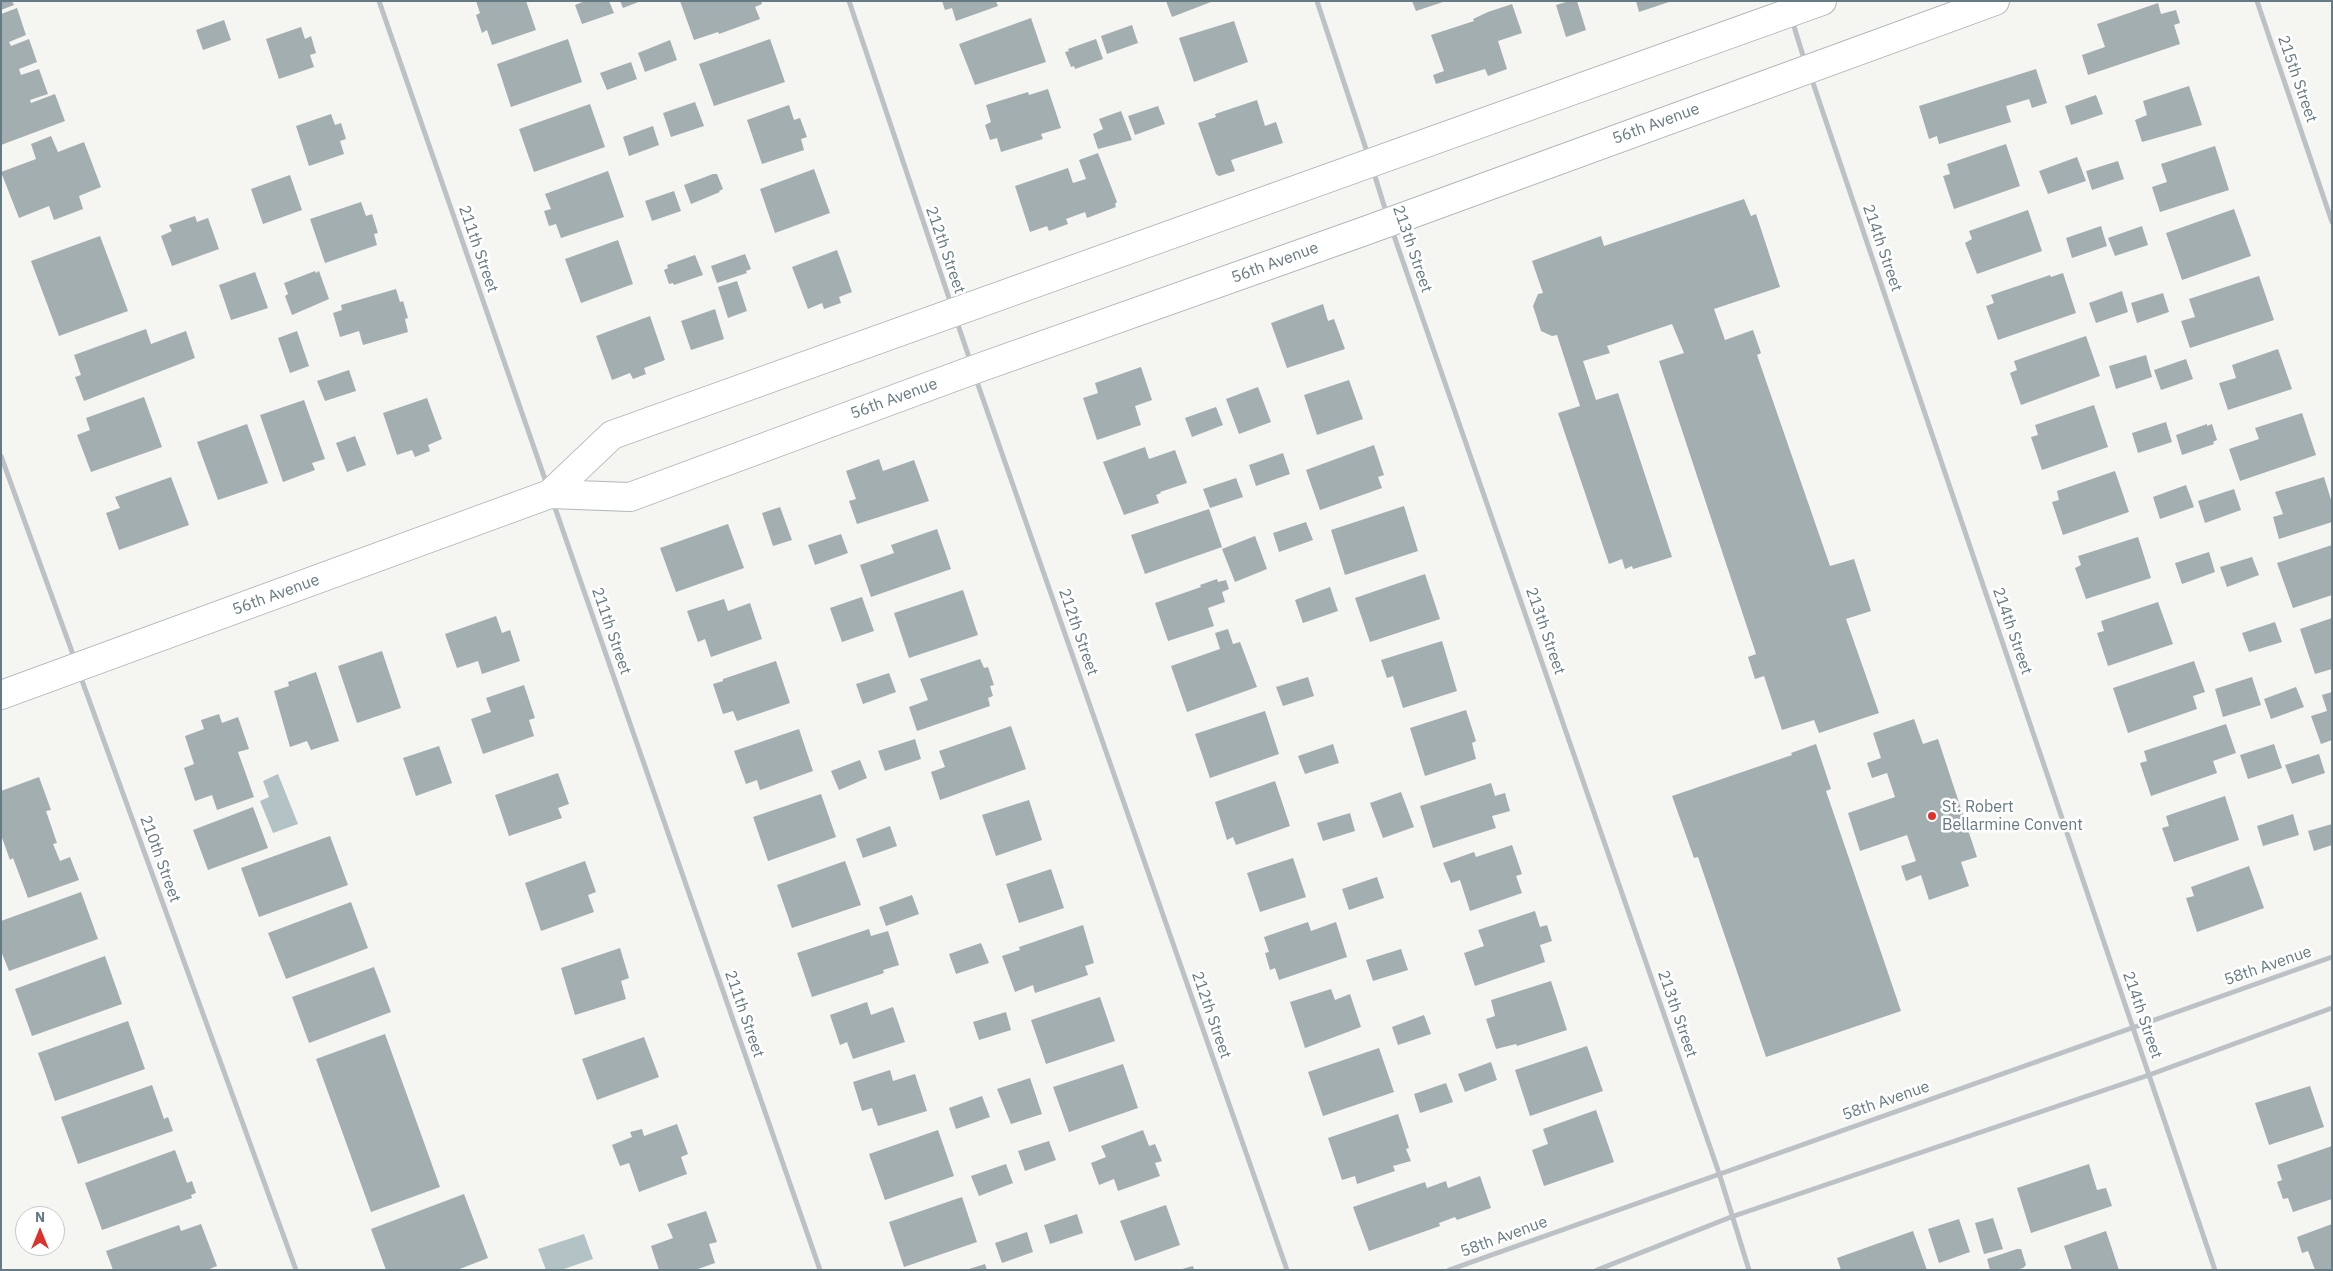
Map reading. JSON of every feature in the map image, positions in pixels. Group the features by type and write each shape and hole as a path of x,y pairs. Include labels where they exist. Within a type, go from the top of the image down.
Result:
{"street":[{"name":"211th Street","path":"379,1 820,1270"},
{"name":"212th Street","path":"849,1 973,370 1287,1270"},
{"name":"213th Street","path":"1317,1 1389,222 1719,1173 1749,1270"},
{"name":"56th Avenue","path":"550,494 612,435 954,313 1788,10 1822,1"},
{"name":"56th Avenue","path":"1,696 550,494 630,497 973,370 1389,222 1996,1"},
{"name":"215th Street","path":"2257,1 2332,222"},
{"name":"214th Street","path":"1788,10 2214,1270"},
{"name":"210th Street","path":"1,456 296,1270"},
{"name":"58th Avenue","path":"1449,1270 2332,957"},
{"path":"1597,1270 1732,1217 2149,1075 2332,1008"}],"shaded area":[{"path":"278,774 298,824 273,833 260,801 269,797 263,781"},
{"path":"584,1234 593,1259 561,1270 546,1270 538,1249"}],"building":[{"path":"1,1 12,1 14,5 1,10"},
{"path":"476,1 526,1 536,30 492,45 487,30 482,33 476,15 480,13"},
{"path":"585,1 609,1 614,13 582,24 575,5"},
{"path":"620,1 641,1 623,8"},
{"path":"680,1 761,1 762,4 755,7 760,19 719,34 718,32 694,40"},
{"path":"942,1 996,1 998,6 956,21 952,8 945,10"},
{"path":"1166,1 1211,1 1211,2 1172,17"},
{"path":"1412,1 1443,1 1443,2 1416,11"},
{"path":"1577,1 1586,30 1566,37 1556,5"},
{"path":"1636,1 1669,1 1669,2 1639,12"},
{"path":"2158,3 2161,14 2176,10 2180,23 2174,25 2180,44 2088,75 2082,55 2105,47 2097,24"},
{"path":"1512,4 1522,33 1498,41 1507,69 1488,76 1485,69 1436,84 1433,75 1444,71 1431,35 1474,21 1473,19 1488,12"},
{"path":"17,8 26,35 9,42 11,46 29,39 37,62 19,69 21,75 39,69 48,94 30,100 31,103 55,94 65,121 1,145 1,14"},
{"path":"1031,18 1046,62 975,85 959,44"},
{"path":"224,20 231,40 203,50 196,30"},
{"path":"1234,21 1248,62 1194,82 1179,38"},
{"path":"1132,25 1138,43 1107,54 1101,36"},
{"path":"301,27 305,39 311,36 316,53 310,55 314,67 279,79 266,39"},
{"path":"568,39 582,82 511,107 497,64"},
{"path":"770,39 785,82 714,106 699,64"},
{"path":"1096,39 1103,59 1075,69 1074,66 1071,67 1065,52 1069,51 1068,49"},
{"path":"670,40 677,60 645,72 638,53"},
{"path":"631,62 637,79 607,90 600,73"},
{"path":"2036,69 2047,103 2032,108 2029,99 2006,106 2011,122 1939,144 1937,136 1929,139 1919,106"},
{"path":"2189,86 2202,125 2142,142 2135,120 2147,115 2143,101"},
{"path":"1048,89 1061,128 1041,134 1043,139 1001,152 997,138 990,140 985,125 991,122 986,105 1028,92 1029,95"},
{"path":"2096,95 2103,114 2071,125 2065,106"},
{"path":"1257,100 1265,126 1276,122 1283,143 1231,160 1235,171 1219,176 1216,174 1198,123 1216,117 1215,114"},
{"path":"695,102 704,126 671,137 663,113"},
{"path":"590,104 605,147 534,172 519,129"},
{"path":"789,105 794,120 800,118 807,137 801,139 804,150 762,164 747,120"},
{"path":"1158,106 1165,124 1135,135 1128,116"},
{"path":"1121,111 1132,140 1098,149 1093,134 1103,129 1099,119"},
{"path":"331,114 335,125 341,123 346,139 340,141 344,154 309,166 296,126"},
{"path":"653,126 659,145 629,156 623,137"},
{"path":"51,136 58,152 84,142 101,187 79,196 83,209 54,220 49,206 19,218 1,172 36,159 31,144"},
{"path":"2006,144 2020,186 1954,209 1943,176 1950,174 1947,164"},
{"path":"2215,146 2229,190 2160,212 2152,187 2167,182 2161,164"},
{"path":"1098,153 1117,202 1115,204 1116,207 1087,218 1085,212 1066,219 1068,224 1049,231 1047,226 1030,232 1015,186 1068,168 1073,183 1086,179 1079,160"},
{"path":"2077,157 2086,181 2048,194 2039,171"},
{"path":"2118,161 2124,179 2092,190 2086,171"},
{"path":"814,169 830,213 775,233 760,189"},
{"path":"608,171 624,217 561,238 556,224 549,226 544,211 551,209 545,194"},
{"path":"717,174 723,189 691,204 684,185"},
{"path":"290,175 302,210 263,224 251,189"},
{"path":"674,191 681,211 652,221 645,201"},
{"path":"1744,199 1751,216 1756,214 1780,287 1714,309 1725,340 1753,330 1761,353 1757,355 1830,566 1854,559 1871,611 1846,619 1879,713 1819,733 1814,720 1782,730 1764,676 1755,679 1748,657 1756,654 1659,361 1684,353 1672,324 1607,346 1610,353 1583,361 1596,400 1618,393 1672,557 1633,569 1632,566 1625,569 1622,559 1609,564 1558,413 1580,406 1557,335 1552,336 1541,331 1533,306 1538,294 1543,293 1532,261 1601,236 1604,246"},
{"path":"361,202 366,216 372,214 378,233 374,234 377,245 325,263 310,219"},
{"path":"2234,209 2251,256 2182,280 2166,233"},
{"path":"2028,210 2042,251 1977,274 1965,243 1972,239 1969,231"},
{"path":"195,216 197,222 208,218 219,249 172,266 161,236 172,231 169,225"},
{"path":"2101,226 2107,246 2072,258 2066,238"},
{"path":"2142,226 2148,245 2115,256 2108,238"},
{"path":"100,236 128,311 59,336 31,261"},
{"path":"618,240 633,284 581,303 565,259"},
{"path":"837,250 852,292 839,297 841,303 824,309 822,303 808,309 792,267"},
{"path":"745,254 751,269 746,271 747,273 717,283 711,266"},
{"path":"695,255 703,275 674,285 673,283 669,284 664,270 668,268 667,265"},
{"path":"315,271 316,273 319,271 329,299 292,315 285,296 288,294 284,283"},
{"path":"255,272 268,308 231,320 219,285"},
{"path":"2063,273 2076,313 1998,340 1986,306 1994,303 1991,295 2050,275 2051,277"},
{"path":"2259,276 2274,320 2190,348 2181,321 2195,317 2189,299"},
{"path":"737,281 747,311 728,318 718,287"},
{"path":"396,289 400,302 403,301 408,318 405,319 408,332 363,345 359,331 340,337 333,313 342,310 341,305"},
{"path":"2122,291 2128,312 2096,323 2089,303"},
{"path":"2163,293 2169,312 2137,323 2131,303"},
{"path":"1323,304 1328,321 1334,319 1345,349 1287,368 1271,323"},
{"path":"715,309 724,339 691,350 681,321"},
{"path":"650,316 665,360 644,368 646,374 633,379 630,373 612,380 596,336"},
{"path":"146,329 151,344 186,331 195,358 84,401 75,377 81,375 74,355"},
{"path":"297,331 309,366 290,373 278,338"},
{"path":"2086,336 2100,376 2021,405 2010,373 2017,370 2014,361"},
{"path":"2278,349 2292,389 2228,410 2219,383 2236,378 2232,365"},
{"path":"2146,355 2152,377 2116,389 2109,366"},
{"path":"2186,359 2193,379 2161,390 2154,370"},
{"path":"1141,367 1152,400 1135,406 1141,425 1097,440 1083,398 1098,393 1095,383"},
{"path":"349,370 356,391 325,401 317,381"},
{"path":"1349,380 1363,419 1317,435 1304,395"},
{"path":"1258,387 1271,422 1239,434 1226,399"},
{"path":"144,397 162,447 91,472 77,435 90,430 86,418"},
{"path":"427,398 442,439 428,445 430,451 415,457 412,450 397,455 383,413"},
{"path":"304,400 325,459 312,463 315,470 283,482 260,415"},
{"path":"2094,405 2108,447 2042,470 2031,437 2038,435 2035,425"},
{"path":"1216,407 1223,425 1192,437 1185,418"},
{"path":"2302,413 2316,455 2240,481 2229,449 2259,439 2255,428"},
{"path":"2166,422 2172,442 2138,453 2132,433"},
{"path":"247,424 268,483 218,500 197,442"},
{"path":"2207,424 2207,426 2212,424 2217,440 2213,442 2214,444 2182,455 2176,435"},
{"path":"355,436 366,465 347,472 336,443"},
{"path":"1374,445 1384,475 1378,477 1382,488 1320,510 1306,470"},
{"path":"1145,447 1149,459 1175,450 1187,483 1160,492 1156,495 1159,503 1124,515 1103,462"},
{"path":"1283,453 1290,474 1256,486 1249,465"},
{"path":"879,459 883,471 914,460 929,501 857,524 849,501 856,499 846,471"},
{"path":"2115,471 2129,512 2063,535 2052,502 2059,500 2057,491"},
{"path":"171,477 189,525 119,550 106,513 120,508 115,497"},
{"path":"2324,477 2332,503 2332,522 2279,539 2273,517 2283,514 2275,492"},
{"path":"1236,478 1243,497 1210,508 1203,489"},
{"path":"2186,485 2194,507 2160,519 2153,497"},
{"path":"2234,489 2241,510 2205,523 2198,501"},
{"path":"1404,506 1418,551 1345,575 1331,530"},
{"path":"780,507 792,540 773,546 762,513"},
{"path":"1209,509 1222,547 1145,574 1131,535"},
{"path":"1306,522 1313,540 1279,552 1273,533"},
{"path":"728,524 744,568 676,592 660,548"},
{"path":"937,529 951,569 871,597 860,565 894,553 891,545"},
{"path":"841,534 848,553 815,565 808,545"},
{"path":"1255,536 1267,569 1235,582 1222,549"},
{"path":"2138,537 2151,578 2086,599 2075,568 2081,565 2078,556"},
{"path":"2332,545 2332,595 2293,608 2277,563"},
{"path":"2209,552 2215,572 2182,584 2175,563"},
{"path":"2252,557 2259,575 2227,587 2220,567"},
{"path":"1425,574 1440,619 1370,642 1355,598"},
{"path":"1217,579 1218,582 1226,580 1229,589 1222,592 1225,602 1208,608 1214,626 1168,641 1155,603 1201,587 1200,585"},
{"path":"1330,587 1338,611 1303,623 1295,600"},
{"path":"963,590 978,635 909,658 894,613"},
{"path":"862,597 874,631 842,642 830,608"},
{"path":"724,599 728,611 750,603 762,639 711,657 705,639 698,642 687,611"},
{"path":"2158,602 2173,644 2108,666 2097,633 2104,631 2101,621"},
{"path":"496,616 502,633 510,630 520,661 482,674 478,661 457,668 445,634"},
{"path":"2332,618 2332,669 2315,674 2300,629"},
{"path":"2275,622 2282,642 2249,652 2242,633"},
{"path":"1228,629 1233,644 1240,642 1257,687 1187,712 1171,666 1220,649 1215,633"},
{"path":"1442,641 1457,691 1403,708 1393,676 1387,678 1381,660"},
{"path":"382,651 401,708 357,723 338,666"},
{"path":"980,659 984,668 988,667 994,685 990,686 993,696 988,698 990,706 917,731 909,707 928,700 920,679"},
{"path":"776,661 790,703 737,721 733,711 723,714 713,684"},
{"path":"2194,661 2205,692 2193,696 2197,709 2128,733 2113,688"},
{"path":"316,672 339,741 311,750 307,741 290,747 274,691 289,686 288,682"},
{"path":"889,673 896,692 863,704 856,684"},
{"path":"1308,677 1314,696 1283,706 1276,687"},
{"path":"2252,677 2261,705 2223,717 2215,689"},
{"path":"524,685 535,718 529,720 534,736 483,754 471,719 491,712 486,698"},
{"path":"2296,687 2304,707 2271,719 2264,699"},
{"path":"2332,692 2332,740 2321,744 2311,716 2327,711 2322,695"},
{"path":"1466,710 1476,741 1472,743 1476,759 1425,776 1410,728"},
{"path":"1265,711 1279,754 1210,778 1195,734"},
{"path":"219,714 222,723 238,717 249,749 238,752 254,797 217,810 212,795 195,801 184,768 194,764 185,736 204,729 201,720"},
{"name":"St. Robert Bellarmine Convent","path":"1914,719 1923,744 1938,739 1977,857 1961,862 1969,886 1929,900 1921,875 1906,881 1901,866 1916,861 1907,835 1860,851 1848,813 1895,797 1887,773 1872,778 1867,763 1881,758 1873,733"},
{"path":"2226,724 2236,753 2213,761 2217,773 2151,796 2140,763 2147,761 2144,751"},
{"path":"1011,726 1026,769 940,800 931,772 945,767 939,751"},
{"path":"799,729 813,771 760,790 757,780 746,784 734,751"},
{"path":"915,739 921,759 885,771 878,751"},
{"path":"1333,744 1339,763 1305,774 1298,756"},
{"path":"1816,744 1831,789 1826,791 1901,1011 1766,1057 1698,857 1694,858 1672,796 1792,755 1791,753"},
{"path":"2274,744 2282,768 2248,779 2240,755"},
{"path":"439,746 452,783 416,796 403,758"},
{"path":"2319,754 2325,773 2292,784 2285,765"},
{"path":"860,760 867,778 839,790 831,771"},
{"path":"558,773 569,804 558,808 562,818 509,836 495,795"},
{"path":"39,777 51,810 46,811 57,843 53,844 60,861 70,857 79,880 28,898 13,858 10,860 1,835 1,791"},
{"path":"1275,781 1290,826 1236,845 1233,837 1227,840 1215,802"},
{"path":"1491,783 1495,796 1505,793 1510,811 1492,816 1496,828 1433,848 1420,806"},
{"path":"1401,792 1414,827 1383,838 1370,803"},
{"path":"821,794 836,837 768,861 753,817"},
{"path":"2225,796 2239,840 2174,862 2162,828 2169,826 2166,816"},
{"path":"1029,800 1042,840 996,856 982,815"},
{"path":"253,807 268,848 208,870 193,830"},
{"path":"1350,813 1355,831 1323,841 1317,823"},
{"path":"2293,814 2299,835 2263,846 2257,826"},
{"path":"2332,824 2332,845 2314,851 2308,831"},
{"path":"890,826 897,846 863,858 856,839"},
{"path":"330,836 348,885 259,917 241,868"},
{"path":"1512,845 1522,874 1516,876 1522,893 1470,911 1460,880 1451,883 1443,863 1474,852 1476,857"},
{"path":"1293,858 1306,897 1260,912 1247,873"},
{"path":"585,861 596,892 588,895 594,912 541,931 525,883"},
{"path":"845,861 861,905 792,928 777,885"},
{"path":"2249,866 2264,908 2197,932 2186,898 2194,896 2191,887"},
{"path":"1051,869 1064,908 1019,923 1006,884"},
{"path":"1377,877 1384,898 1349,910 1342,889"},
{"path":"81,892 98,939 9,971 1,951 1,921"},
{"path":"912,895 919,914 886,926 879,907"},
{"path":"351,902 368,948 286,979 268,933"},
{"path":"1535,911 1540,927 1547,925 1552,941 1540,945 1545,962 1475,986 1464,953 1484,946 1478,930"},
{"path":"1308,922 1311,931 1336,922 1347,957 1279,980 1275,968 1270,970 1265,953 1269,952 1264,937"},
{"path":"1083,925 1094,963 1085,966 1088,975 1035,993 1033,985 1015,992 1002,956 1020,950 1019,947"},
{"path":"869,929 871,936 888,931 899,965 883,970 884,973 812,997 797,953"},
{"path":"981,943 989,963 956,974 949,954"},
{"path":"620,948 629,978 621,981 626,999 575,1015 561,968"},
{"path":"1401,949 1408,970 1373,981 1366,960"},
{"path":"105,956 122,1004 32,1036 15,989"},
{"path":"374,967 391,1012 309,1043 292,997"},
{"path":"1551,981 1567,1030 1517,1046 1516,1044 1496,1049 1486,1019 1495,1016 1491,1000"},
{"path":"1331,989 1335,1000 1350,994 1361,1027 1305,1048 1290,1002"},
{"path":"1100,997 1115,1041 1046,1064 1031,1020"},
{"path":"867,1002 871,1015 893,1007 905,1042 853,1059 847,1042 840,1045 830,1015"},
{"path":"1006,1012 1011,1030 979,1040 973,1022"},
{"path":"1424,1015 1431,1034 1398,1045 1392,1027"},
{"path":"128,1021 145,1069 55,1101 38,1053"},
{"path":"385,1034 440,1187 371,1212 316,1059"},
{"path":"644,1037 659,1077 597,1100 582,1059"},
{"path":"1587,1046 1603,1091 1530,1116 1515,1070"},
{"path":"1379,1048 1394,1092 1323,1116 1308,1072"},
{"path":"1491,1062 1497,1080 1465,1092 1458,1074"},
{"path":"1123,1064 1138,1108 1069,1132 1053,1087"},
{"path":"890,1070 893,1081 915,1074 927,1111 878,1126 872,1108 862,1111 853,1082"},
{"path":"1030,1078 1042,1114 1011,1124 997,1089"},
{"path":"1446,1083 1453,1102 1420,1113 1414,1094"},
{"path":"152,1085 164,1119 168,1117 173,1131 78,1164 61,1117"},
{"path":"2310,1086 2324,1127 2269,1145 2255,1103"},
{"path":"982,1096 990,1117 956,1129 949,1108"},
{"path":"1596,1110 1614,1162 1544,1186 1532,1150 1548,1144 1543,1129"},
{"path":"1398,1114 1409,1148 1406,1149 1411,1161 1393,1166 1395,1171 1357,1184 1355,1176 1342,1180 1328,1138"},
{"path":"677,1124 688,1154 681,1157 687,1174 639,1192 629,1163 620,1166 612,1145 632,1137 630,1132 642,1129 644,1136"},
{"path":"938,1130 954,1176 885,1200 869,1154"},
{"path":"1143,1130 1149,1146 1155,1144 1162,1161 1155,1163 1160,1176 1118,1191 1114,1179 1099,1185 1091,1163 1106,1157 1101,1146"},
{"path":"1049,1141 1056,1160 1025,1171 1018,1151"},
{"path":"2332,1146 2332,1199 2293,1212 2288,1198 2283,1199 2277,1182 2282,1180 2277,1165"},
{"path":"175,1150 187,1183 192,1181 196,1193 191,1195 192,1198 102,1230 85,1183"},
{"path":"1006,1164 1013,1183 979,1196 971,1176"},
{"path":"2089,1164 2097,1190 2106,1188 2112,1206 2031,1233 2017,1188"},
{"path":"1480,1176 1491,1208 1457,1220 1455,1217 1439,1223 1440,1226 1369,1251 1353,1207 1425,1182 1427,1188 1446,1181 1448,1188"},
{"path":"464,1194 488,1258 457,1270 386,1270 371,1229"},
{"path":"962,1197 977,1242 904,1267 889,1222"},
{"path":"1166,1205 1180,1245 1135,1261 1120,1221"},
{"path":"706,1211 717,1242 709,1244 715,1263 695,1270 659,1270 651,1246 673,1238 667,1224"},
{"path":"1077,1214 1083,1233 1050,1244 1044,1225"},
{"path":"1993,1218 2003,1249 1984,1254 1975,1223"},
{"path":"1959,1219 1970,1252 1939,1263 1928,1229"},
{"path":"201,1224 217,1266 207,1270 113,1270 106,1251 179,1225 181,1231"},
{"path":"2332,1224 2332,1270 2315,1270 2308,1251 2302,1253 2297,1237"},
{"path":"1913,1231 1927,1270 1841,1270 1837,1258"},
{"path":"2106,1231 2119,1270 2072,1270 2064,1246"},
{"path":"1027,1232 1033,1252 1002,1263 995,1243"},
{"path":"2021,1249 2026,1265 2023,1268 2016,1270 1990,1270 1987,1259"},
{"path":"985,1264 987,1270 969,1270 969,1269"},
{"path":"1193,1266 1194,1270 1182,1270 1182,1269"}],"place":[{"name":"St. Robert Bellarmine Convent","path":"1932,816"}]}
